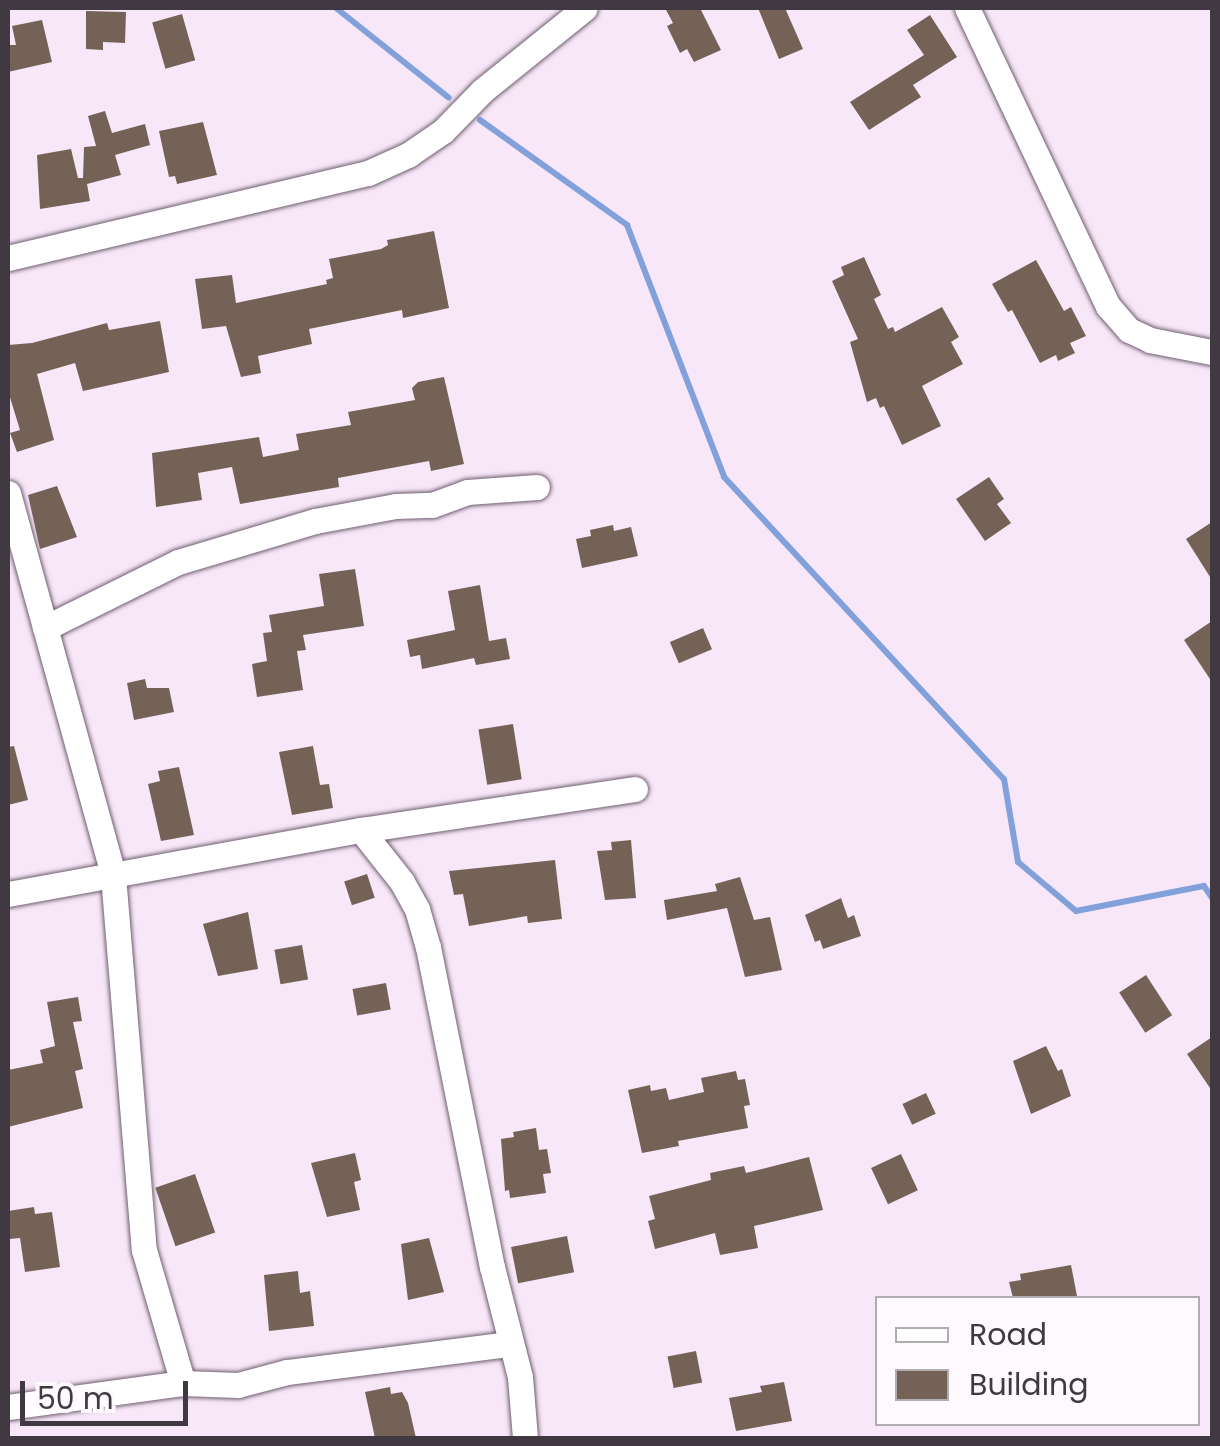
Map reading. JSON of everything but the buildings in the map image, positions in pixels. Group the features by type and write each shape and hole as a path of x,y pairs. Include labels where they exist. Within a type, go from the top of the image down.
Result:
{"street":[{"path":"8,258 368,173 408,155 442,132 482,91 585,8"},
{"path":"966,8 1108,306 1130,330 1150,340 1212,352"},
{"path":"45,628 178,562 315,521 396,506 432,504 467,492 537,487"},
{"path":"8,493 113,875 144,1250 183,1382"},
{"path":"8,894 361,830 635,789"},
{"path":"361,830 418,909 509,1344 520,1376 525,1438"},
{"path":"8,1407 183,1382 238,1385 286,1372 509,1344"}],"waterway":[{"path":"336,8 449,98"},
{"path":"480,120 627,225 724,477 1004,779 1018,862 1076,911 1204,886 1212,898"}]}
